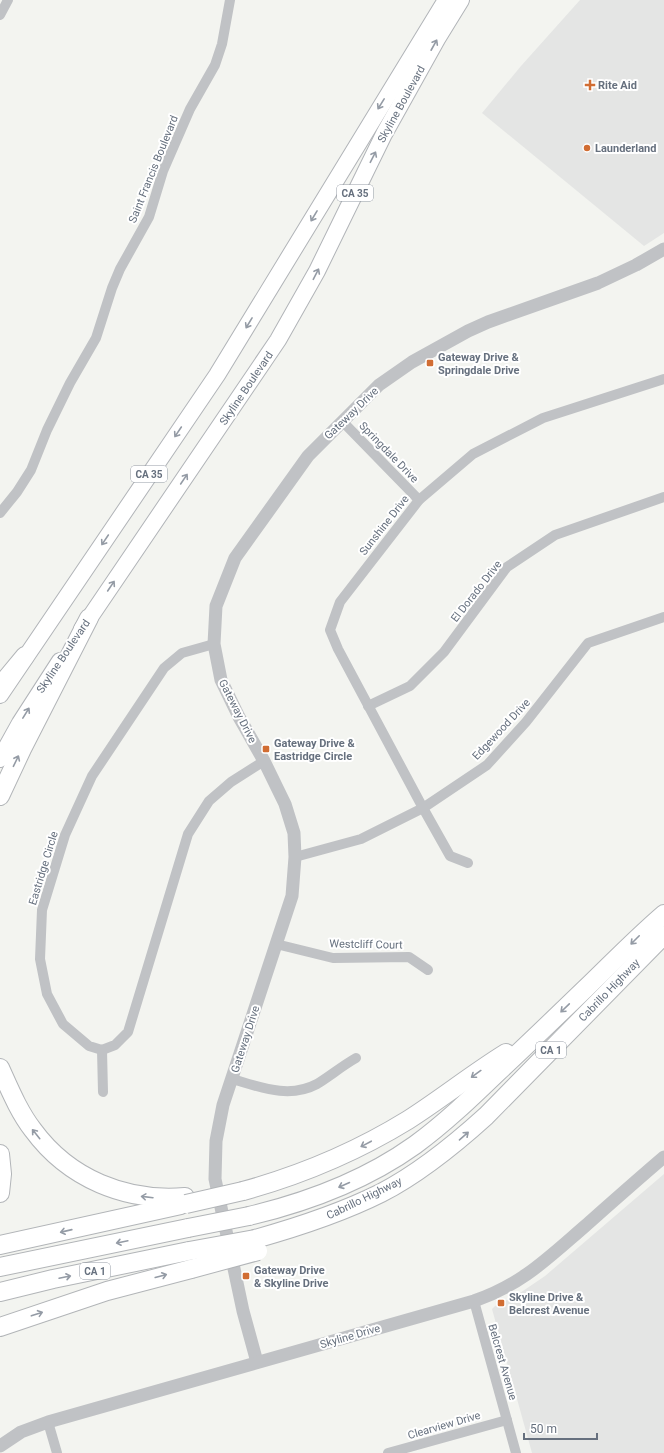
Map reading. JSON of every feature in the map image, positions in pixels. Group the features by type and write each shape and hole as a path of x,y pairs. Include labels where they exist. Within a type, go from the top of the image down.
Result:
{"highway":[{"path":"0,796 22,749 89,618"},
{"path":"0,686 26,656"},
{"name":"Cabrillo Highway","path":"0,1267 249,1216 322,1194 361,1177 397,1157 448,1120 543,1030 642,932 664,914"},
{"name":"Cabrillo Highway","path":"190,1260 256,1245 302,1237 341,1221 395,1189 462,1138 486,1116 664,935"},
{"path":"0,1246 242,1189 310,1170 356,1149 407,1120 499,1057 543,1030"},
{"path":"0,1068 20,1109 34,1131 51,1151 77,1171 105,1186 133,1195 186,1201"},
{"path":"0,1154 2,1174 0,1193"},
{"path":"0,1327 107,1291 190,1260"},
{"name":"CA 1","path":"0,1292 53,1280 190,1260"}],"main road":[{"name":"Skyline Boulevard","path":"0,695 217,375 446,0"},
{"name":"Skyline Boulevard","path":"0,759 41,689 278,340 317,271 384,134 461,0"}],"street":[{"path":"0,15 8,0"},
{"name":"Saint Francis Boulevard","path":"0,513 17,492 31,470 46,430 72,378 96,338 108,299 120,269 149,217 163,170 190,109 214,65 222,44 230,0"},
{"name":"Gateway Drive","path":"257,1362 243,1311 215,1179 216,1141 224,1105 232,1079 292,896 294,833 285,804 221,680 214,644 216,606 235,558 308,456 379,385 412,362 442,344 488,322 598,283 636,265 664,249"},
{"name":"Sunshine Drive","path":"468,863 450,856 422,808 338,650 330,630 340,602 419,500 473,454 543,418 664,379"},
{"name":"Springdale Drive","path":"342,421 419,500"},
{"name":"El Dorado Drive","path":"368,706 410,686 444,652 507,567 555,535 664,497"},
{"name":"Edgewood Drive","path":"294,857 361,839 422,808 487,765 526,722 588,643 664,617"},
{"name":"Eastridge Circle","path":"102,1050 89,1046 63,1024 48,994 40,959 42,910 65,835 92,776 164,668 182,653 214,644"},
{"path":"103,1092 102,1050 115,1045 128,1032 188,834 209,801 231,782 264,761"},
{"name":"Westcliff Court","path":"276,944 333,958 409,957 428,970"},
{"path":"232,1079 277,1091 298,1090 316,1084 356,1058"},
{"name":"Skyline Drive","path":"0,1446 21,1432 48,1422 474,1301 502,1290 529,1274 664,1157"},
{"name":"Belcrest Avenue","path":"474,1301 516,1453"},
{"name":"Clearview Drive","path":"388,1453 507,1420"},
{"path":"48,1422 57,1453"}],"shaded area":[{"path":"580,0 664,0 664,233 644,246 482,113 521,66"},
{"path":"664,1174 664,1453 532,1453 492,1309 517,1295 545,1276"}],"place":[{"name":"Rite Aid","path":"590,85"},
{"name":"Launderland","path":"587,148"},
{"name":"Gateway Drive & Springdale Drive","path":"430,363"},
{"name":"Gateway Drive & Eastridge Circle","path":"266,749"},
{"name":"Gateway Drive & Skyline Drive","path":"246,1276"},
{"name":"Skyline Drive & Belcrest Avenue","path":"501,1303"}]}
